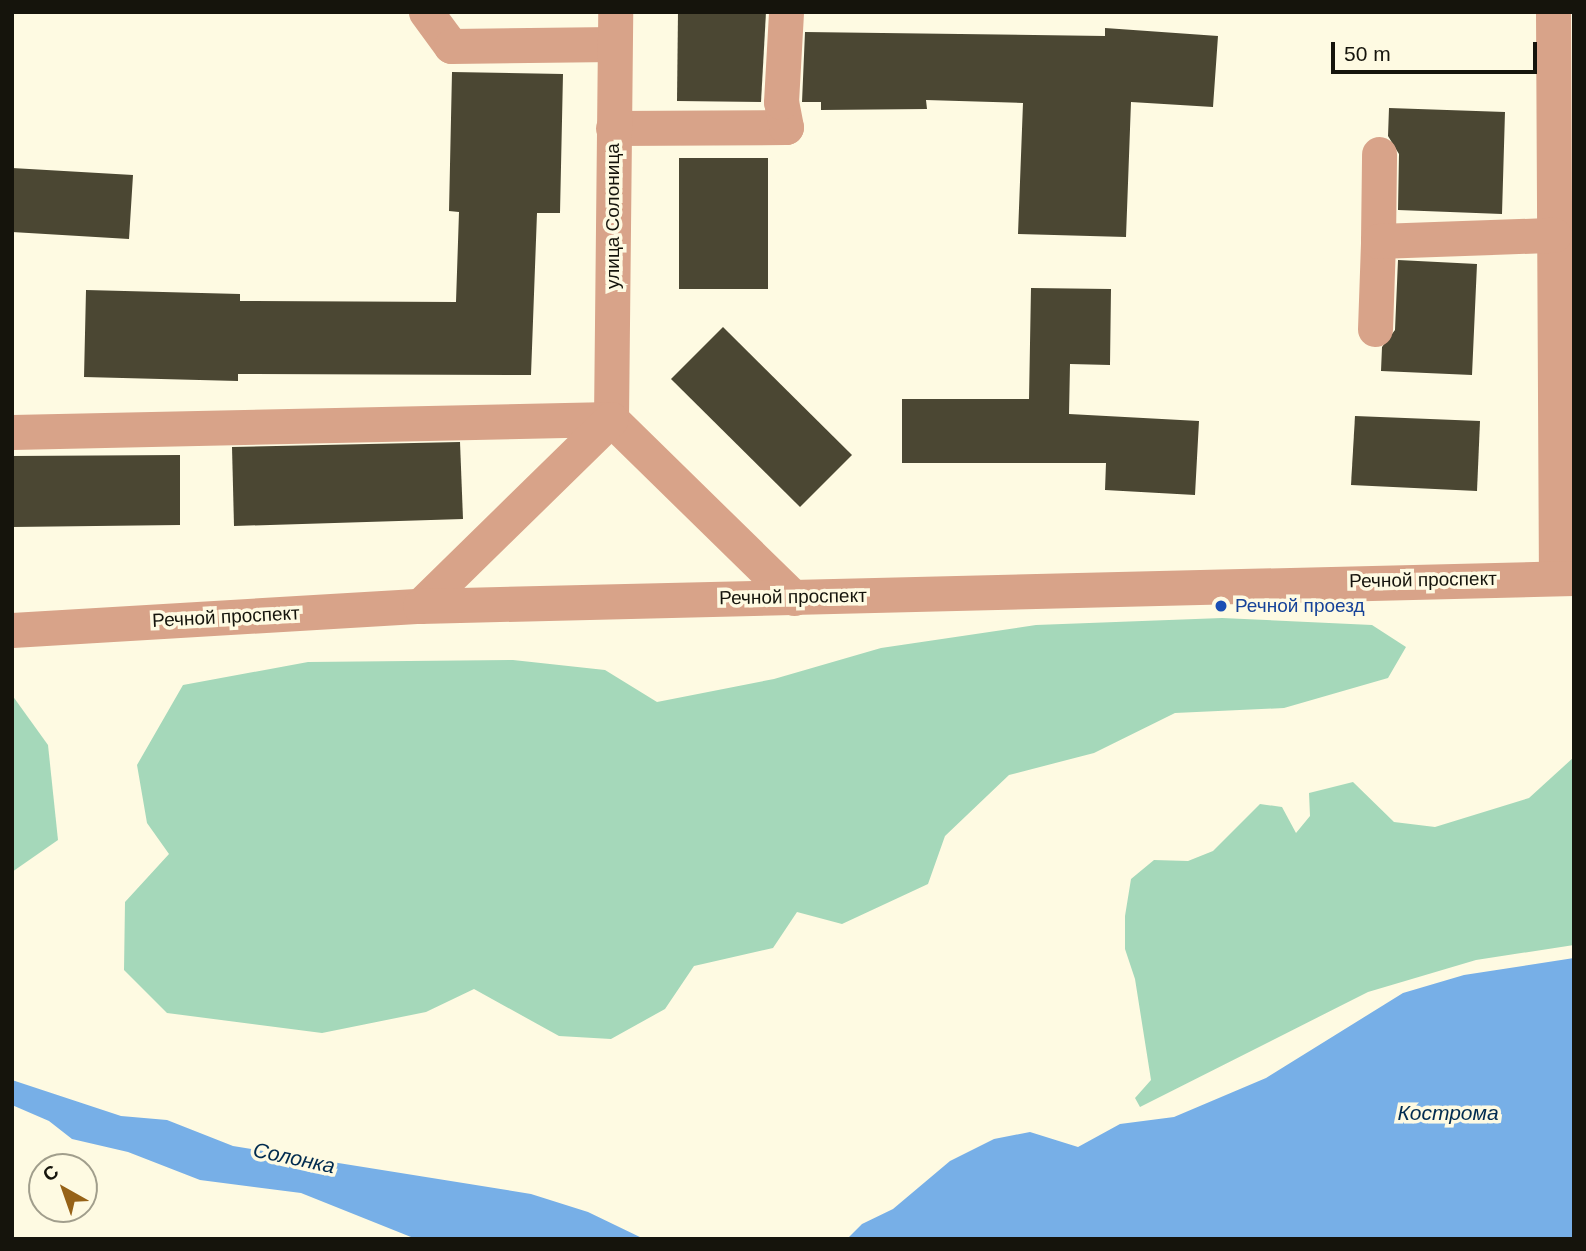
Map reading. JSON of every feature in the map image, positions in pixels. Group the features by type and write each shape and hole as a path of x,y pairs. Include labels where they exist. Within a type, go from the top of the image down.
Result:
{"street":[{"path":"426,12 451,46 614,28"},
{"path":"613,128 786,127 781,102 786,12"},
{"path":"1553,12 1554,235 1565,578"},
{"name":"улица Солоница","path":"611,419 614,28"},
{"path":"1375,329 1379,153"},
{"path":"1378,241 1554,235"},
{"path":"12,432 611,419 794,598"},
{"path":"420,606 611,419"},
{"name":"Речной проспект","path":"12,630 420,606 1565,578"}],"green space":[{"path":"1222,618 1372,625 1406,647 1388,678 1284,708 1175,713 1094,753 1009,775 945,836 928,884 842,924 797,912 773,948 694,966 665,1009 611,1039 559,1036 474,989 426,1012 322,1033 167,1013 124,970 125,902 169,854 147,823 137,765 183,685 308,662 513,660 605,670 657,702 774,679 881,648 1036,625"},
{"path":"12,695 48,745 58,840 12,872"},
{"path":"1574,757 1574,945 1476,960 1368,992 1140,1107 1135,1098 1151,1080 1135,979 1125,949 1125,916 1131,879 1154,860 1188,861 1213,851 1260,804 1282,807 1296,833 1310,816 1309,793 1353,782 1394,822 1435,827 1529,798"}],"water":[{"name":"Кострома","path":"1574,958 1574,1239 847,1239 862,1224 893,1209 950,1161 994,1139 1030,1132 1078,1147 1120,1124 1174,1117 1266,1078 1403,993 1464,975"},
{"name":"Солонка","path":"12,1080 121,1116 167,1120 233,1146 531,1194 588,1212 644,1239 416,1239 301,1193 200,1180 128,1152 72,1139 49,1121 12,1105"}],"building":[{"path":"678,12 766,12 761,102 677,101"},
{"path":"1105,28 1218,36 1213,107 1131,102 1126,237 1018,234 1023,103 926,100 927,109 821,110 821,102 802,102 805,32 1105,36"},
{"path":"452,72 563,74 560,213 537,213 531,375 238,374 238,381 84,377 86,290 240,294 240,301 456,302 459,212 449,211"},
{"path":"1389,108 1505,112 1502,214 1398,210 1399,154 1388,136"},
{"path":"679,158 768,158 768,289 679,289"},
{"path":"12,168 133,175 129,239 12,232"},
{"path":"1398,260 1477,264 1472,375 1381,371 1382,347 1395,330"},
{"path":"1031,288 1111,289 1110,365 1070,364 1069,414 1199,421 1195,495 1105,490 1106,463 902,463 902,399 1029,399"},
{"path":"723,327 852,455 800,507 671,379"},
{"path":"1355,416 1480,421 1477,491 1351,485"},
{"path":"460,442 463,519 234,526 232,447"},
{"path":"180,455 180,525 12,527 12,456"}],"place":[{"name":"Речной проезд","path":"1221,606"}]}
